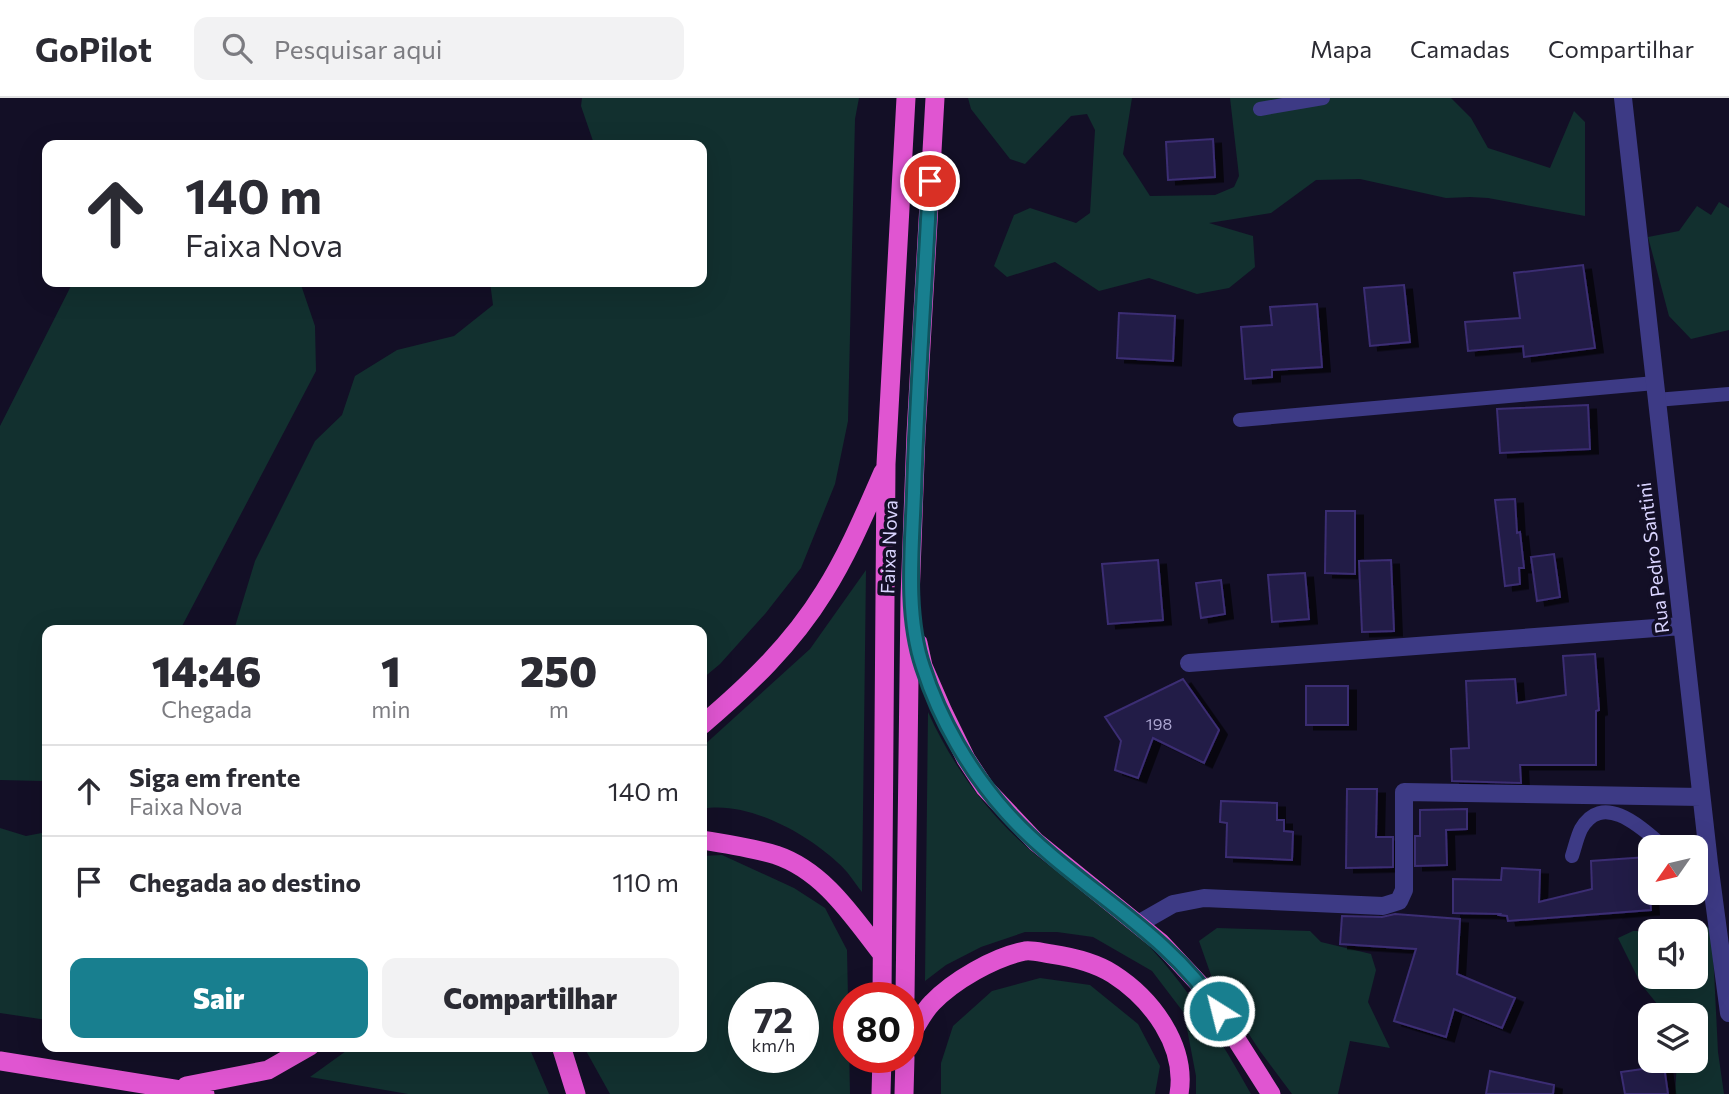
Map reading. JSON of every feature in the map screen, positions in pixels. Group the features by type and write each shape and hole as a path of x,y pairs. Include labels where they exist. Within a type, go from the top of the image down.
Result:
{"highway":[{"name":"Faixa Nova","path":"882,982 886,464 905,98"},
{"name":"Faixa Nova","path":"905,982 916,434 935,98"},
{"path":"707,720 768,664 804,622 825,591 857,531 886,464"},
{"path":"911,598 922,666 966,759 985,788 1036,842 1161,943 1205,990 1271,1094"},
{"path":"707,841 778,856 814,875 842,904 882,954"},
{"path":"924,1015 930,1005 952,985 985,966 1026,951 1069,957 1111,973 1143,998 1175,1047 1181,1079 1179,1094"},
{"path":"174,1089 268,1070 300,1052"},
{"path":"563,1052 576,1094"},
{"path":"0,1061 205,1094"},
{"path":"881,1073 881,1094"},
{"path":"904,1094 905,1073"}],"street":[{"name":"Rua Pedro Santini","path":"1623,98 1701,797 1702,835"},
{"path":"1189,663 1682,626"},
{"path":"1138,924 1172,904 1205,898 1382,906 1399,901 1404,890 1404,792 1701,797"},
{"name":"Rua Pedro Santini","path":"1708,896 1729,1013"}],"lane":[{"path":"1260,109 1324,98"},
{"path":"1240,420 1656,391 1729,394"},
{"path":"1572,856 1582,828 1597,814 1621,814 1650,835"}],"green space":[{"path":"582,98 859,98 855,119 848,421 835,484 801,568 765,614 707,675 707,625 236,625 255,561 315,441 342,415 355,376 397,350 454,336 493,305 491,287 707,287 707,140 593,140 581,106"},
{"path":"968,98 1132,98 1123,154 1150,196 1215,195 1234,187 1239,176 1230,98 1451,98 1471,118 1488,148 1550,168 1574,111 1585,122 1585,216 1488,198 1446,198 1360,179 1316,180 1271,213 1209,223 1253,236 1255,267 1229,288 1197,294 1149,278 1099,291 1055,262 1007,277 994,266 1014,215 1030,208 1076,223 1090,213 1095,130 1087,114 1071,116 1025,164 1010,159 971,109"},
{"path":"1719,202 1729,208 1729,330 1691,339 1669,316 1648,237 1679,231 1697,206 1711,215"},
{"path":"70,287 302,287 315,326 316,371 183,625 42,625 41,781 0,780 0,426"},
{"path":"866,570 862,892 841,865 792,830 756,814 737,809 707,809 707,742 810,649"},
{"path":"928,712 961,771 1003,824 1036,855 1122,920 1151,948 1183,987 1212,1029 1251,1094 1196,1094 1196,1076 1184,1013 1152,971 1093,937 1057,932 1025,932 981,947 946,965 925,981"},
{"path":"0,828 26,836 42,833 42,1019 0,1013"},
{"path":"722,855 794,888 825,908 847,950 848,982 833,982 833,1073 850,1073 850,1094 610,1094 587,1052 707,1052 707,856"},
{"path":"1708,927 1712,930 1718,1052 1724,1094 1675,1094 1676,1073 1708,1073 1708,1003 1656,1003 1645,989 1708,989"},
{"path":"1217,928 1310,931 1321,942 1371,954 1376,970 1368,1002 1390,1048 1350,1041 1338,1094 1292,1094 1212,978 1199,941"},
{"path":"1638,931 1638,978 1618,938"},
{"path":"1040,978 1090,985 1138,1024 1160,1066 1155,1094 941,1094 941,1063 953,1026 992,991"},
{"path":"345,1052 531,1052 549,1094 408,1094 310,1077"}],"building":[{"path":"1213,139 1215,177 1168,180 1166,142"},
{"path":"1583,265 1595,348 1524,357 1523,346 1468,351 1465,322 1520,318 1514,273"},
{"path":"1404,285 1410,342 1370,346 1364,288"},
{"path":"1317,304 1322,367 1272,370 1272,377 1245,379 1241,327 1272,325 1270,307"},
{"path":"1119,313 1175,316 1173,361 1117,358"},
{"path":"1588,405 1590,449 1500,453 1497,409"},
{"path":"1515,499 1517,533 1520,532 1524,568 1519,568 1520,584 1505,586 1495,500"},
{"path":"1326,511 1355,511 1355,574 1325,573"},
{"path":"1554,554 1560,597 1537,601 1531,557"},
{"path":"1158,560 1163,620 1108,624 1102,564"},
{"path":"1391,560 1394,631 1362,632 1359,561"},
{"path":"1305,573 1309,619 1272,622 1268,575"},
{"path":"1221,580 1225,614 1201,618 1196,583"},
{"path":"1595,654 1599,710 1596,711 1596,765 1520,765 1521,783 1452,781 1451,749 1469,748 1466,681 1515,679 1517,703 1566,695 1563,656"},
{"path":"1183,679 1219,730 1204,763 1153,738 1138,778 1115,770 1121,741 1105,717"},
{"path":"1306,686 1348,686 1348,725 1306,725"},
{"path":"1347,789 1377,789 1376,837 1393,837 1393,867 1346,868"},
{"path":"1221,801 1277,803 1277,820 1284,820 1284,831 1293,832 1292,860 1226,857 1227,823 1220,822"},
{"path":"1467,809 1467,829 1446,830 1447,865 1415,866 1415,836 1420,836 1420,810"},
{"path":"1638,858 1638,905 1651,905 1651,910 1508,921 1507,916 1500,914 1453,913 1453,879 1501,880 1502,868 1540,870 1539,902 1592,889 1591,861"},
{"path":"1395,914 1460,919 1457,974 1515,998 1502,1028 1454,1009 1446,1037 1394,1021 1416,949 1340,944 1342,916 1382,917"},
{"path":"1638,1070 1638,1073 1665,1073 1668,1094 1625,1094 1621,1072"},
{"path":"1490,1071 1554,1085 1553,1094 1486,1094"}],"route":[{"path":"930,181 916,434 911,598 922,666 966,759 985,788 1009,816 1036,842 1161,943 1205,990 1219,1011"}]}
